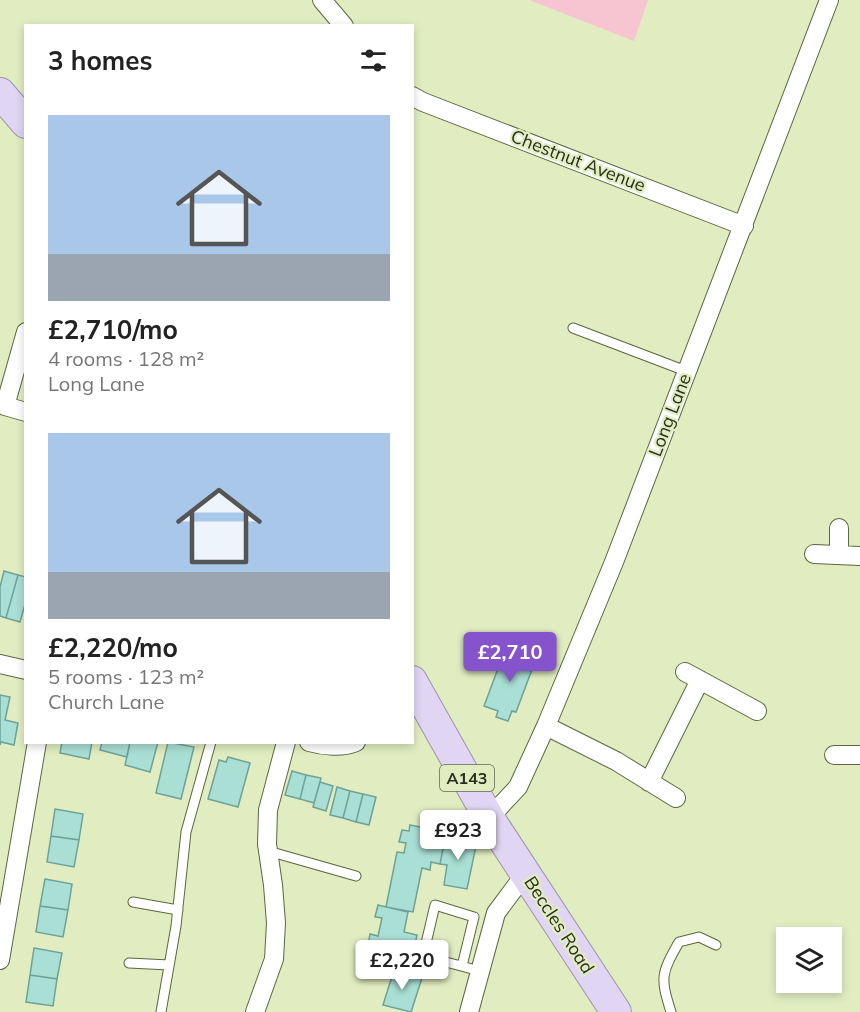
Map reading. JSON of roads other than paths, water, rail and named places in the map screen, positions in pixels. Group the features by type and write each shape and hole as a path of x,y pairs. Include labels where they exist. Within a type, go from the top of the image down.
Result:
{"highway":[{"path":"0,93 24,121"},
{"name":"Beccles Road","path":"417,699 489,818 616,1012"}],"street":[{"path":"322,0 342,24"},
{"name":"Long Lane","path":"489,818 518,787 546,726 614,562 829,0"},
{"name":"Chestnut Avenue","path":"414,97 744,226"},
{"path":"24,339 5,406 24,411"},
{"path":"839,528 839,555"},
{"path":"814,554 860,556"},
{"path":"0,664 24,670"},
{"path":"649,782 692,676 757,711"},
{"path":"546,726 616,761 676,798"},
{"path":"0,960 37,744"},
{"path":"255,1012 274,959 276,923 268,851 268,810 285,744"},
{"path":"316,744 351,744"},
{"path":"834,755 860,755"},
{"path":"469,1012 496,913 525,874"}],"lane":[{"path":"573,328 686,371"},
{"path":"161,1012 178,910 186,832 210,744"},
{"path":"268,851 356,876"},
{"path":"133,902 178,910"},
{"path":"462,966 474,917 435,905 423,956 480,971"},
{"path":"671,1012 663,982 666,964 679,942 699,937 716,945"},
{"path":"129,963 170,965"}]}
